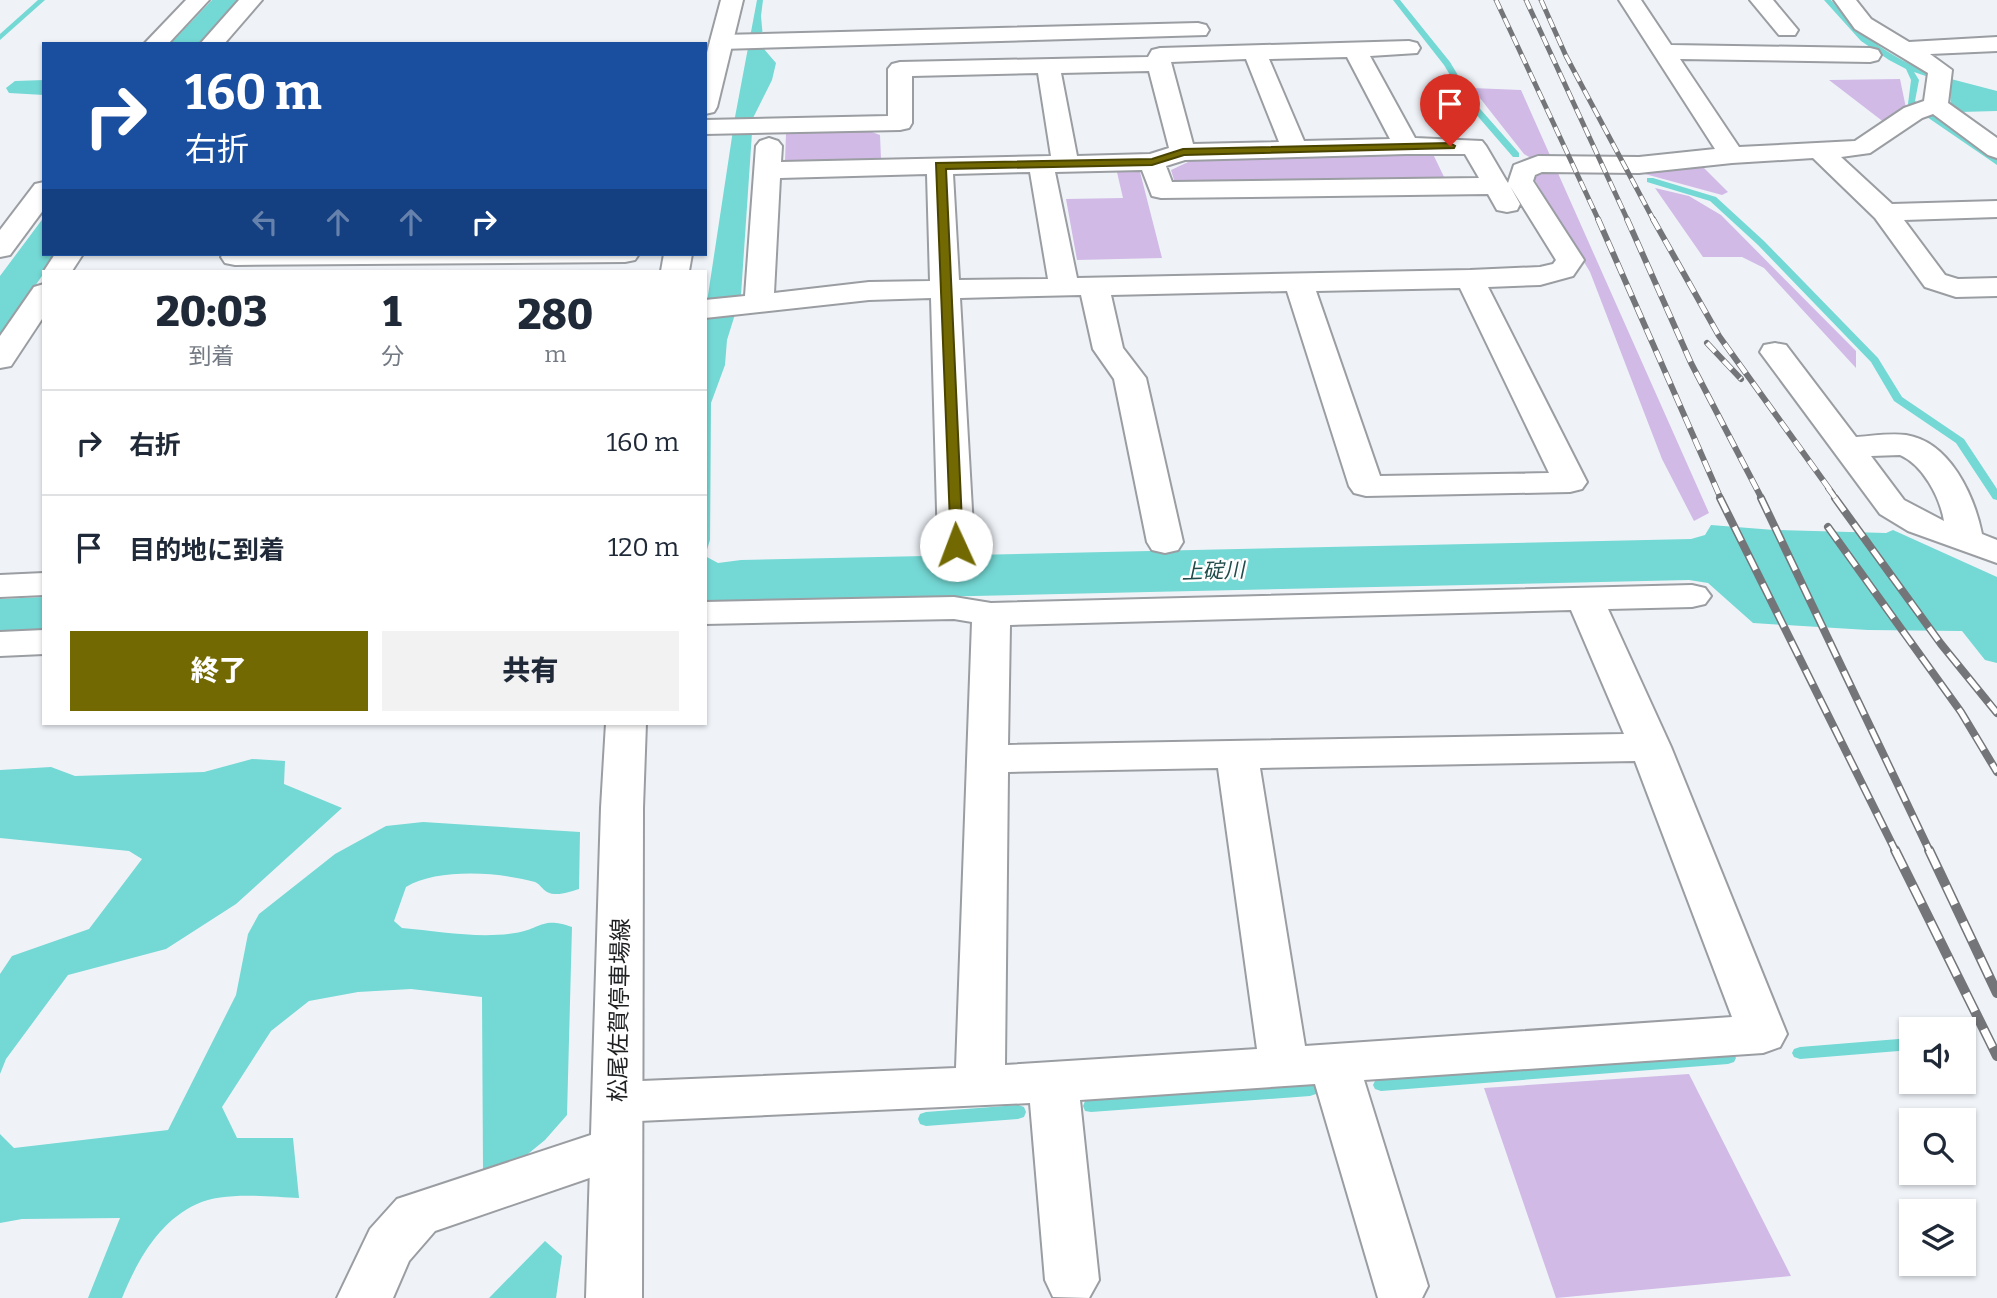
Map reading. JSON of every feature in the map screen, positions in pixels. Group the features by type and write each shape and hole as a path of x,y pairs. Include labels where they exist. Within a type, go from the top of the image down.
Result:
{"street":[{"path":"157,42 198,0"},
{"path":"213,42 251,0"},
{"path":"1630,0 1731,155"},
{"path":"1760,0 1787,30"},
{"path":"707,309 869,290 946,291 1470,279 1549,274 1563,270 1570,260 1520,181 1522,171 1538,164 1639,165 1731,155 1861,149 1931,96 1940,70 1863,24 1845,0"},
{"path":"707,99 729,9 750,18"},
{"path":"721,42 1217,30"},
{"path":"1899,46 1997,44"},
{"path":"1183,152 1159,64 1160,55 1409,48"},
{"path":"1355,50 1406,146"},
{"path":"1255,52 1294,148"},
{"path":"1664,52 1870,55"},
{"path":"901,167 900,69 1159,64"},
{"path":"1048,66 1053,163 1079,286 1108,349 1130,378 1165,542"},
{"path":"1931,96 1997,150"},
{"path":"717,127 900,122"},
{"path":"751,304 767,170 764,126"},
{"path":"767,170 1152,162 1183,152 1473,146 1549,274"},
{"path":"1819,150 1885,212 1935,281 1956,288 1997,287"},
{"path":"1152,162 1161,190 1497,186"},
{"path":"940,166 956,545"},
{"path":"0,250 42,193"},
{"path":"1885,212 1997,208"},
{"path":"235,257 365,256"},
{"path":"1297,281 1366,486 1570,482 1470,279"},
{"path":"0,359 42,296"},
{"path":"1775,352 1892,507 1920,524 1997,552"},
{"path":"1845,447 1904,445 1919,451 1939,471 1959,508 1965,541"},
{"path":"0,586 42,584"},
{"path":"707,613 954,608 991,614 1692,596"},
{"path":"365,1298 389,1246 416,1215 616,1125 980,1087 1763,1034 1650,747 1585,599"},
{"path":"980,1087 991,614"},
{"path":"0,644 42,642"},
{"name":"松尾佐賀停車場線","path":"614,1298 626,725"},
{"path":"989,759 1650,747"},
{"path":"1237,755 1284,1067"},
{"path":"1334,1063 1400,1286"},
{"path":"1054,1083 1072,1280"}],"shaded area":[{"path":"1900,79 1906,108 1885,123 1829,80"},
{"path":"1472,88 1521,90 1709,513 1694,521 1662,459 1590,272 1533,177 1548,168 1524,154"},
{"path":"869,131 880,135 881,159 785,161 786,133"},
{"path":"1432,152 1446,181 1197,186 1174,180 1171,170 1201,156"},
{"path":"1701,165 1728,192 1722,195 1645,174"},
{"path":"1116,168 1139,168 1162,258 1077,260 1066,199 1123,198"},
{"path":"1655,188 1689,196 1721,215 1856,351 1856,368 1764,268 1742,257 1703,257"},
{"path":"1689,1074 1791,1276 1556,1298 1484,1088"}],"water":[{"path":"212,0 242,0 204,42 172,42"},
{"path":"757,0 763,0 761,16 764,49 776,63 772,80 753,118 741,295 727,340 725,365 711,403 710,540 707,550 707,302 735,117"},
{"path":"1928,73 1997,91 1997,111 1960,112 1951,106 1949,83 1926,77"},
{"path":"42,80 42,95 9,93 6,88 15,81"},
{"path":"42,220 42,256 56,256 46,270 42,270 42,276 0,337 0,276"},
{"name":"上碇川","path":"1711,525 1774,530 1886,533 1893,530 1997,577 1997,663 1985,660 1962,631 1868,630 1753,623 1708,583 1689,580 707,602 707,557 718,563 741,560 1691,539 1705,535"},
{"path":"42,597 42,631 0,634 0,599"},
{"path":"252,759 285,761 284,784 342,808 236,904 166,949 68,975 6,1059 0,1074 0,974 12,956 89,929 142,859 129,851 0,838 0,770 51,767 75,776 204,772"},
{"path":"423,822 580,832 579,889 555,894 547,892 535,882 521,879 487,874 451,874 419,881 406,887 394,921 402,928 472,935 515,933 548,923 572,927 567,1115 545,1140 506,1172 483,1171 482,997 411,989 358,992 309,1001 271,1031 222,1107 237,1138 293,1138 299,1198 220,1197 183,1211 161,1231 142,1256 122,1298 88,1298 120,1218 22,1219 0,1223 0,1134 14,1148 168,1130 236,995 248,934 259,914 335,854 386,826"},
{"path":"545,1241 562,1256 556,1298 489,1298"}],"waterway":[{"path":"0,38 42,0"},
{"path":"1396,0 1447,64 1471,103 1516,155"},
{"path":"1827,0 1851,28 1877,50 1906,66 1940,79"},
{"path":"1909,70 1915,80 1911,102 1997,163"},
{"path":"1650,180 1713,199 1761,243 1875,360 1898,399 1960,441 1997,497"},
{"path":"1800,1053 1899,1045"},
{"path":"1381,1085 1728,1058"},
{"path":"1091,1106 1310,1090"},
{"path":"926,1119 1018,1112"}],"railway":[{"path":"1496,0 1599,221"},
{"path":"1526,0 1628,221"},
{"path":"1541,0 1566,56 1654,221"},
{"path":"1598,219 1721,499"},
{"path":"1627,219 1691,363 1762,499"},
{"path":"1653,219 1719,336 1833,494"},
{"path":"1707,343 1741,379"},
{"path":"1828,488 1836,499"},
{"path":"1720,498 1896,852"},
{"path":"1761,498 1930,852"},
{"path":"1835,498 1941,644 1997,713"},
{"path":"1828,527 1961,712 1997,772"},
{"path":"1895,850 1997,1056"},
{"path":"1929,850 1997,993"}],"route":[{"path":"956,545 940,166 1152,162 1183,152 1450,146"}]}
